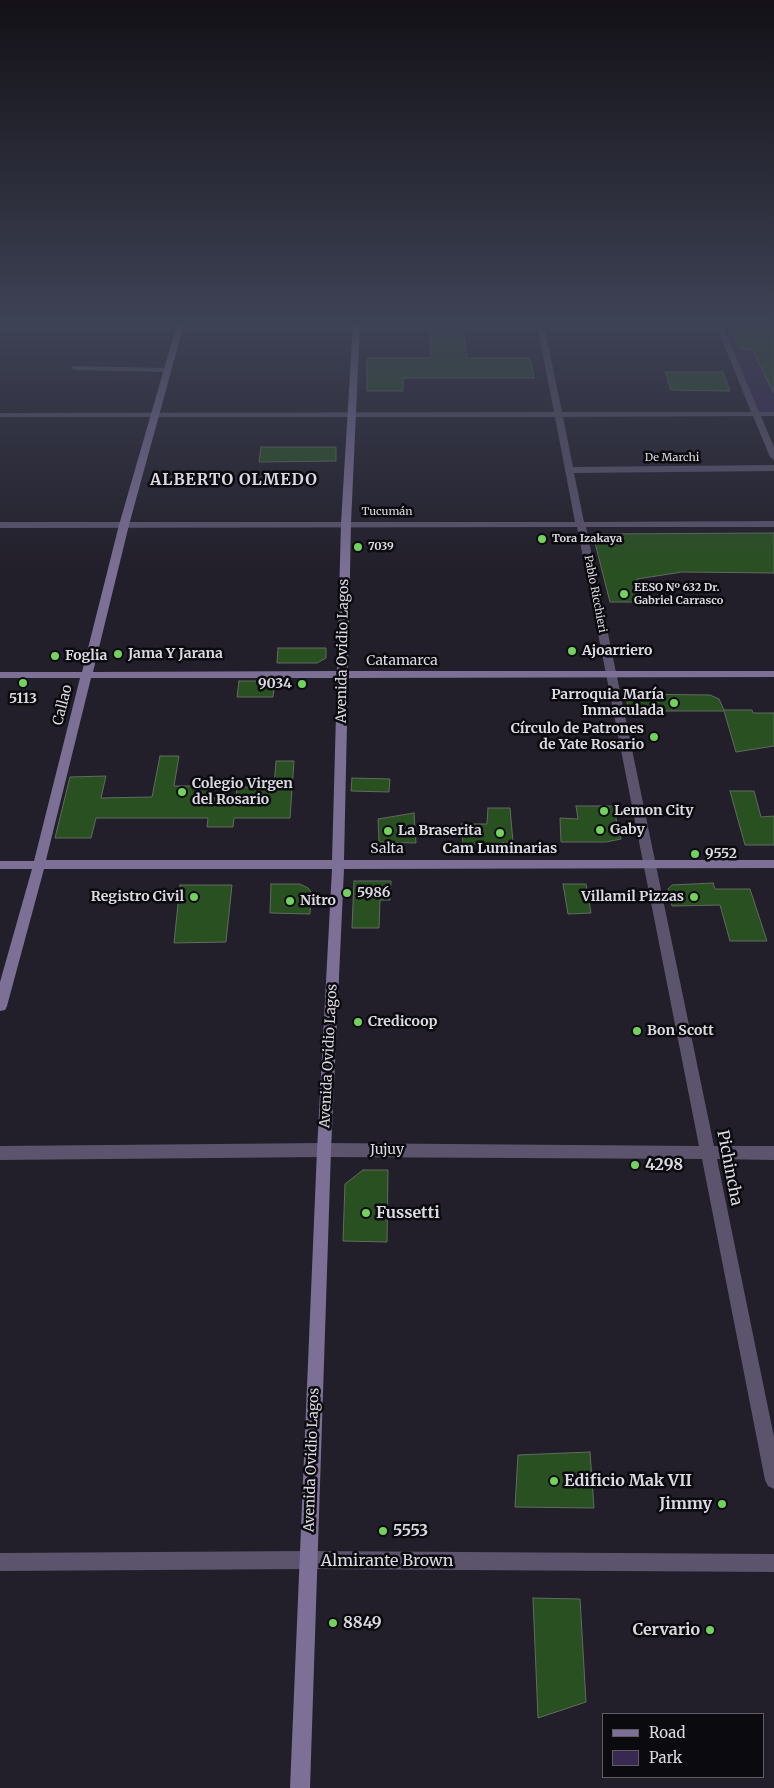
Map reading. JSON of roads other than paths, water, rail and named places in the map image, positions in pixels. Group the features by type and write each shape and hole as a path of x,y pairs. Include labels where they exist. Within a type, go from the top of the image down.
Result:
{"main road":[{"name":"Callao","path":"0,1006 39,864 124,525 156,407"},
{"name":"Avenida Ovidio Lagos","path":"300,1788 324,1150 338,864 346,523 352,407"},
{"name":"Catamarca","path":"0,675 774,674"},
{"name":"Salta","path":"0,865 774,864"}],"street":[{"name":"Pablo Ricchieri","path":"558,407 650,864"},
{"path":"754,407 774,457"},
{"path":"0,415 774,414"},
{"name":"De Marchi","path":"570,470 774,468"},
{"name":"Tucumán","path":"0,525 346,523 774,524"},
{"name":"Pichincha","path":"650,864 774,1480"},
{"name":"Jujuy","path":"0,1153 324,1150 774,1153"},
{"name":"Almirante Brown","path":"0,1562 308,1560 774,1563"}],"place":[{"name":"Tora Izakaya","path":"542,539"},
{"name":"7039","path":"358,547"},
{"name":"EESO Nº 632 Dr. Gabriel Carrasco","path":"624,594"},
{"name":"Ajoarriero","path":"572,651"},
{"name":"Jama Y Jarana","path":"118,654"},
{"name":"Foglia","path":"55,656"},
{"name":"5113","path":"23,683"},
{"name":"9034","path":"302,684"},
{"name":"Parroquia María Inmaculada","path":"674,703"},
{"name":"Círculo de Patrones de Yate Rosario","path":"654,737"},
{"name":"Colegio Virgen del Rosario","path":"182,792"},
{"name":"Lemon City","path":"604,811"},
{"name":"Gaby","path":"600,830"},
{"name":"La Braserita","path":"388,831"},
{"name":"Cam Luminarias","path":"500,833"},
{"name":"9552","path":"695,854"},
{"name":"5986","path":"347,893"},
{"name":"Registro Civil","path":"194,897"},
{"name":"Villamil Pizzas","path":"694,897"},
{"name":"Nitro","path":"290,901"},
{"name":"Credicoop","path":"358,1022"},
{"name":"Bon Scott","path":"637,1031"},
{"name":"4298","path":"635,1165"},
{"name":"Fussetti","path":"366,1213"},
{"name":"Edificio Mak VII","path":"554,1481"},
{"name":"Jimmy","path":"722,1504"},
{"name":"5553","path":"383,1531"},
{"name":"8849","path":"333,1623"},
{"name":"Cervario","path":"710,1630"}],"district":[{"name":"ALBERTO OLMEDO","path":"234,480"}]}
